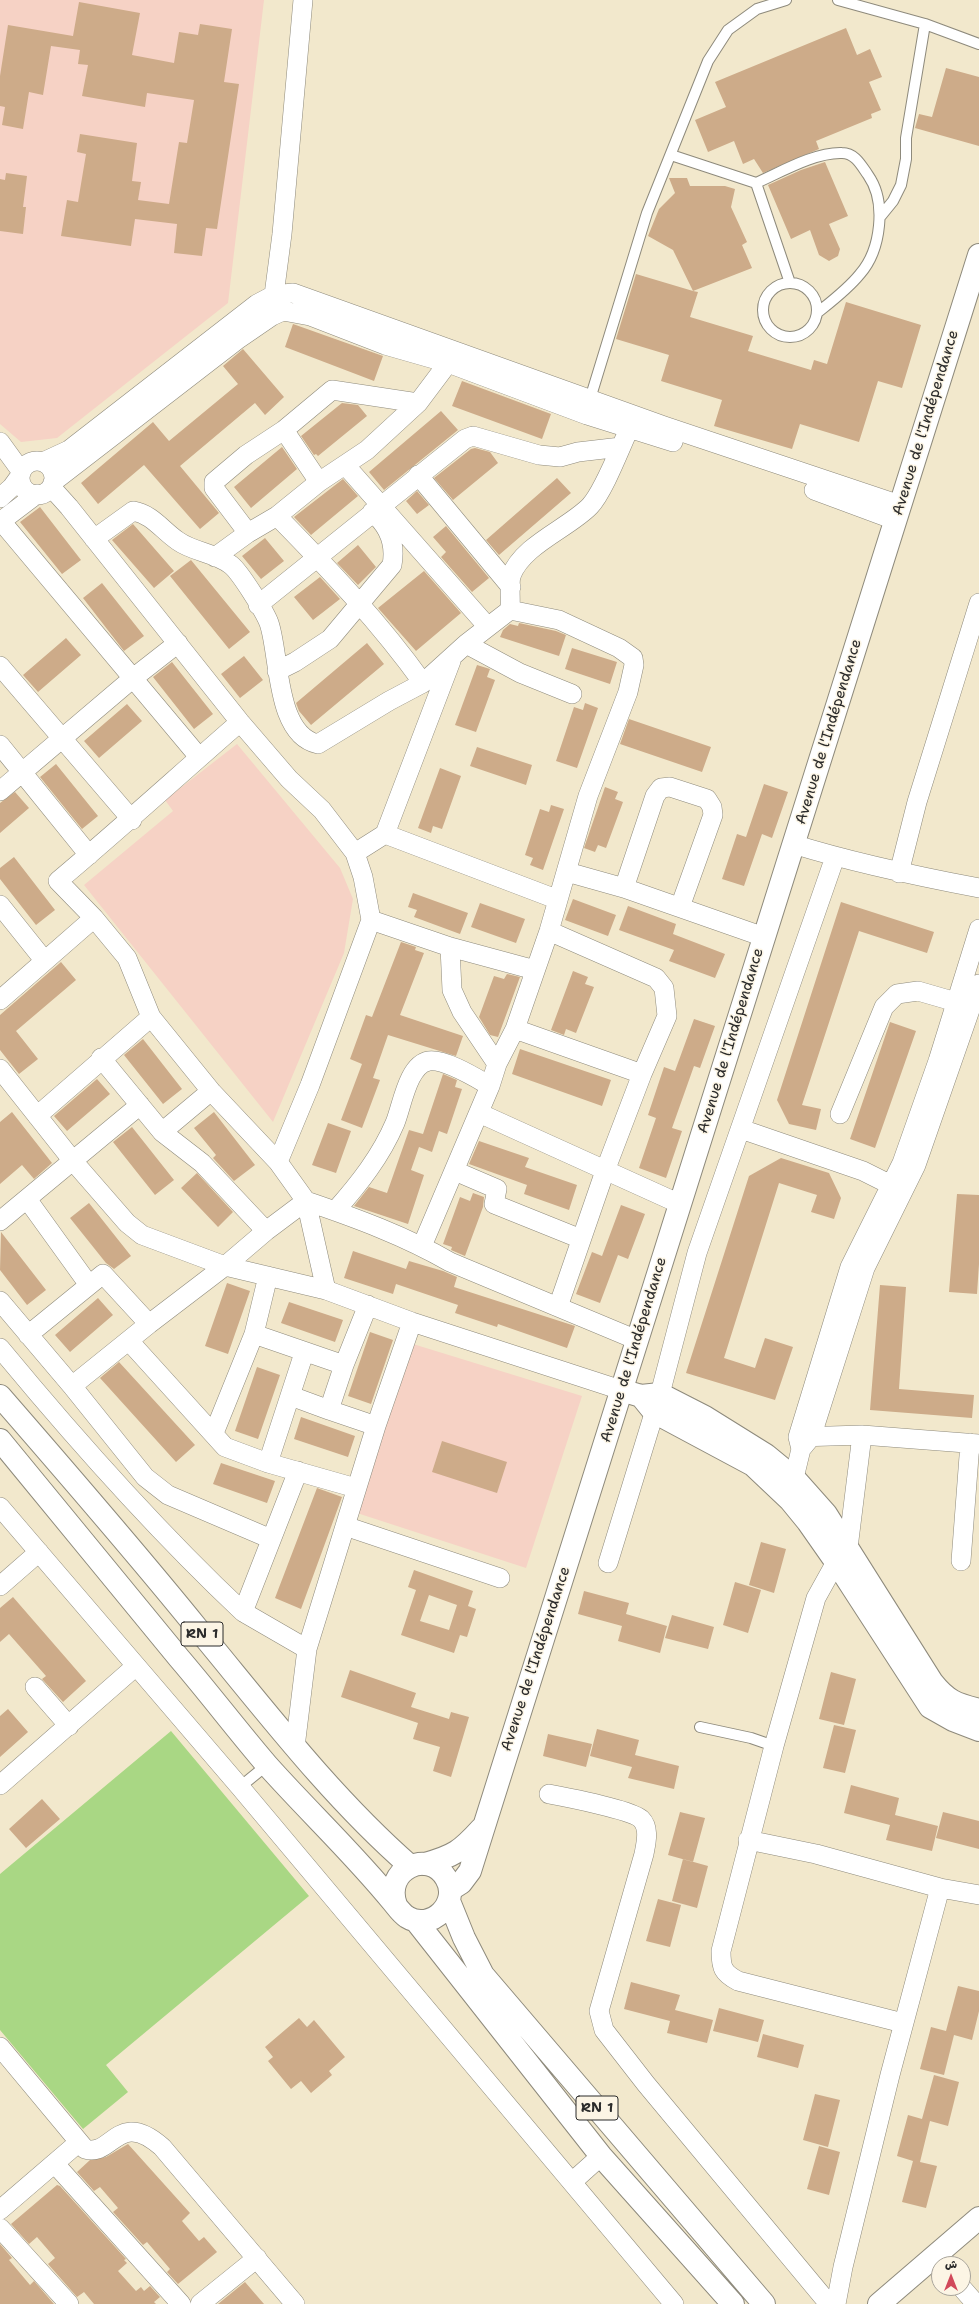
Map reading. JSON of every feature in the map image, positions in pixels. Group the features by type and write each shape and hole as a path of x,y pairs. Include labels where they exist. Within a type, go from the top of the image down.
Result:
{"main road":[{"name":"Avenue de l'Indépendance","path":"449,1896 470,1871 483,1827 644,1398 637,1340 979,255"},
{"name":"RN 1","path":"0,1396 137,1554 295,1747 378,1838 418,1865"},
{"path":"644,1398 705,1417 758,1459 794,1478 826,1514 842,1555 930,1707 953,1720 979,1730"},
{"name":"RN 1","path":"0,1440 267,1764 396,1905"},
{"path":"758,1459 790,1500 842,1555 887,1614 944,1697 958,1705 979,1710"},
{"path":"418,1865 437,1869 446,1878 449,1896 440,1915 432,1919 416,1921 408,1918 396,1905 393,1892 399,1874 418,1865 449,1857 464,1848 483,1827"},
{"name":"RN 1","path":"449,1896 464,1938 483,1975 764,2304"},
{"name":"RN 1","path":"416,1921 601,2156 733,2304"},
{"path":"941,2256 979,2218"},
{"path":"879,2304 931,2265"}],"street":[{"path":"263,322 274,295 282,234 303,0"},
{"path":"0,498 12,488 28,463 42,462 69,450 247,311 274,295 293,293 781,466 898,513"},
{"path":"199,758 0,522 47,488 237,340 263,322 283,311 310,316 385,345 448,363 629,429 898,513"},
{"path":"214,558 248,533 277,516 319,482 346,466 367,450 418,403 448,363"},
{"path":"248,533 214,488 214,482 246,455 284,430 332,390 418,403"},
{"path":"510,610 511,578 515,568 528,553 591,505 629,429"},
{"path":"284,430 319,482"},
{"path":"258,605 318,558 418,475 465,439 474,436 539,455 560,457 578,452 621,447"},
{"path":"0,442 21,473 23,487 31,494 47,488 53,472 42,462"},
{"path":"277,671 295,662 330,639 392,565 394,551 384,522 346,466"},
{"path":"418,475 511,587"},
{"path":"47,488 94,539 240,722 289,779 322,810 355,853 366,889 371,920 310,1085 278,1162"},
{"path":"376,509 488,627"},
{"path":"94,539 133,511 141,512 178,541 230,564 269,622 282,698 296,726 305,739 318,744 389,701 423,683 466,644 510,610 559,620 619,648 633,658 634,665 628,692 588,796 567,872 556,899 549,931 515,1029 497,1064 479,1113 422,1246"},
{"path":"277,516 318,558 398,649 423,683"},
{"path":"899,872 917,802 979,603"},
{"path":"0,791 132,679 178,643"},
{"path":"466,644 520,673 572,694"},
{"path":"355,853 385,834 452,657"},
{"path":"0,666 132,820"},
{"path":"240,722 146,804 132,820 58,881 94,918 127,958 151,1017 211,1091 278,1162 306,1201 326,1290"},
{"path":"0,745 89,855"},
{"path":"624,888 655,796 661,788 670,787 707,799 712,807 713,815 680,907"},
{"path":"385,834 556,899"},
{"path":"793,844 835,857 979,888"},
{"path":"608,1563 644,1398 698,1253 835,857"},
{"path":"567,872 624,888 764,937"},
{"path":"0,905 44,960"},
{"path":"0,1000 44,960 94,918"},
{"path":"371,920 450,947 535,970"},
{"path":"794,1478 850,1267 891,1185 912,1136 979,929"},
{"path":"549,931 656,978 664,988 667,1016 642,1074 604,1171 558,1307"},
{"path":"450,947 452,990 462,1012 497,1064"},
{"path":"803,1441 865,1268 916,1165 979,984"},
{"path":"840,1114 884,1007 897,994 918,991 956,1002"},
{"path":"36,1116 101,1058 151,1017"},
{"path":"515,1029 642,1074"},
{"path":"101,1058 162,1132 202,1163 266,1231"},
{"path":"335,1210 354,1189 380,1152 395,1123 410,1077 418,1066 429,1061 454,1066 490,1086"},
{"path":"0,1069 73,1161 127,1223 142,1235 225,1266 326,1290 412,1322 644,1398"},
{"path":"162,1132 211,1091"},
{"path":"0,1221 140,1106"},
{"path":"479,1113 604,1171 680,1204"},
{"path":"741,1129 863,1171 891,1185"},
{"path":"455,1171 497,1189 494,1204 581,1239"},
{"path":"27,1199 90,1285"},
{"path":"306,1201 335,1210 422,1246 450,1262 637,1340"},
{"path":"72,1386 149,1324 225,1266 266,1231 306,1201"},
{"path":"28,1335 103,1274 149,1324"},
{"path":"214,1433 254,1334 268,1276"},
{"path":"0,1301 72,1386 145,1477 168,1495 271,1539"},
{"path":"329,1410 344,1365 368,1305"},
{"path":"295,1747 307,1650 356,1488 412,1322"},
{"path":"254,1334 304,1353 344,1365"},
{"path":"129,1341 214,1433 225,1447 268,1463 356,1488"},
{"path":"0,1348 57,1417 184,1555 243,1612 307,1650"},
{"path":"268,1463 304,1353"},
{"path":"291,1396 376,1426"},
{"path":"803,1441 862,1435 974,1444 960,1561"},
{"path":"862,1435 842,1555 816,1598 748,1840 721,1951 721,1964 726,1975 738,1981 904,2023"},
{"path":"243,1612 298,1471"},
{"path":"0,1507 240,1787 674,2304"},
{"path":"345,1526 500,1578"},
{"path":"0,1586 39,1552"},
{"path":"0,1785 136,1666"},
{"path":"35,1687 69,1726"},
{"path":"549,1794 610,1808 640,1818 644,1825 647,1837 644,1854 599,2011 600,2021 604,2030 646,2084 829,2304"},
{"path":"748,1840 816,1854 940,1888 979,1895"},
{"path":"836,2304 843,2267 904,2023 940,1888"},
{"path":"0,2047 78,2143 85,2149 93,2151 101,2149 122,2132 130,2132 152,2138 162,2147 295,2304"},
{"path":"0,2210 78,2143"},
{"path":"572,2182 601,2156"},
{"path":"55,2164 181,2304"},
{"path":"0,2228 69,2304"},
{"path":"200,2304 257,2258"},
{"path":"969,2296 976,2304"}],"lane":[{"path":"590,399 647,213 708,61 728,30 757,9 786,0"},
{"path":"838,0 925,24 979,44"},
{"path":"880,217 893,201 901,184 906,159 906,138 925,24"},
{"path":"671,155 756,182 826,153 844,153 857,158 870,178 878,202 880,217 876,244 861,274 817,313"},
{"path":"756,182 790,283"},
{"path":"790,283 807,289 816,304 817,313 815,321 803,334 785,337 770,329 764,321 762,313 766,296 781,284 790,283"},
{"path":"700,1727 751,1738 774,1746"},
{"path":"240,1787 267,1764"}],"shaded area":[{"path":"0,0 264,0 228,303 57,438 21,442 0,424"},
{"path":"237,744 340,868 353,899 344,953 273,1122 84,885 173,811 165,800"},
{"path":"413,1344 582,1396 526,1568 357,1513"}],"green space":[{"path":"171,1731 309,1896 106,2065 128,2092 83,2129 0,2030 0,1874"}],"building":[{"path":"79,2 140,13 132,55 174,63 179,32 198,35 200,24 232,29 224,82 239,84 217,229 206,228 202,256 174,253 177,224 135,219 131,246 61,236 67,200 78,202 86,154 77,152 80,134 137,143 132,181 141,182 138,200 169,204 179,142 187,143 194,100 147,93 145,107 82,96 88,65 78,64 80,50 51,46 43,95 29,92 23,129 2,125 5,107 0,106 0,76 8,25 73,36"},
{"path":"846,28 857,55 870,49 882,77 869,82 881,110 871,114 872,118 816,141 819,149 763,173 754,159 743,164 734,141 708,152 695,120 726,107 715,82"},
{"path":"946,68 979,77 979,146 915,128 919,114 932,117"},
{"path":"825,162 848,216 829,224 840,249 838,256 829,261 819,255 810,230 791,239 768,185 801,170"},
{"path":"6,173 27,176 23,207 26,207 23,234 0,231 0,179 5,180"},
{"path":"669,178 687,178 690,186 725,186 735,189 731,207 747,242 742,245 752,268 693,291 673,250 648,236 659,209 675,193"},
{"path":"636,274 698,292 690,317 753,336 748,351 811,370 814,360 827,364 846,302 921,325 902,388 878,381 859,442 800,424 792,449 714,426 722,400 661,381 669,355 616,339"},
{"path":"293,324 383,356 374,381 285,347"},
{"path":"243,349 284,397 265,415 255,403 180,466 219,513 200,529 144,465 98,504 81,483 153,422 169,441 238,384 223,366"},
{"path":"462,381 551,414 542,439 452,406"},
{"path":"342,403 358,405 367,416 318,456 316,454 314,455 301,436"},
{"path":"441,411 458,430 384,490 369,472"},
{"path":"282,447 297,469 251,508 234,487"},
{"path":"475,448 490,452 498,463 453,500 434,478 471,449"},
{"path":"557,478 571,493 499,555 486,540"},
{"path":"343,479 358,496 311,535 294,517"},
{"path":"417,491 429,505 417,514 406,501"},
{"path":"40,507 81,560 62,574 20,522"},
{"path":"133,524 174,571 154,588 112,540"},
{"path":"446,526 489,578 472,592 441,557 446,552 433,537"},
{"path":"265,538 284,561 261,579 242,556"},
{"path":"358,545 376,567 358,585 337,563"},
{"path":"191,560 250,632 229,649 170,576"},
{"path":"424,571 461,613 416,651 378,608"},
{"path":"320,577 340,599 313,620 294,597"},
{"path":"102,583 144,636 124,651 83,598"},
{"path":"519,623 556,631 566,635 559,656 500,637 503,630 510,624 518,626"},
{"path":"66,638 81,655 38,692 23,675"},
{"path":"367,643 384,664 311,725 299,711 296,703"},
{"path":"572,648 617,662 610,684 565,669"},
{"path":"244,656 263,680 240,698 221,674"},
{"path":"172,662 213,714 194,729 153,677"},
{"path":"477,665 490,669 487,677 495,680 476,732 455,725"},
{"path":"585,703 598,708 577,768 556,761 574,707 583,710"},
{"path":"127,704 142,721 99,758 84,741"},
{"path":"629,719 711,747 702,772 620,744"},
{"path":"477,747 532,765 526,785 470,766"},
{"path":"56,764 98,816 82,829 40,777"},
{"path":"440,768 461,776 442,829 433,826 431,833 418,828"},
{"path":"764,784 788,792 772,838 762,834 744,886 722,879 737,834 746,837"},
{"path":"605,787 618,792 615,799 623,802 606,848 598,845 595,852 584,848"},
{"path":"15,792 29,808 0,833 0,803"},
{"path":"551,805 564,809 543,870 530,865 533,858 525,855 540,809 549,812"},
{"path":"14,857 55,910 36,925 0,879 0,868"},
{"path":"413,893 468,913 460,934 414,917 417,910 408,907"},
{"path":"573,899 616,915 608,936 565,920"},
{"path":"841,902 934,932 927,953 859,931 802,1105 821,1109 816,1130 789,1124 777,1100"},
{"path":"480,903 525,919 516,943 471,927"},
{"path":"628,906 676,924 673,934 725,954 715,978 669,961 674,950 619,930"},
{"path":"401,942 416,947 415,950 424,953 400,1015 463,1036 456,1056 388,1035 373,1078 380,1080 362,1128 341,1120 362,1064 350,1059 366,1015 372,1017"},
{"path":"61,962 76,980 16,1031 38,1059 19,1074 0,1050 0,1015"},
{"path":"573,971 588,977 585,984 594,987 576,1033 566,1029 564,1035 551,1030"},
{"path":"507,974 520,977 498,1037 490,1035 479,1017 494,976 504,979"},
{"path":"694,1019 715,1026 700,1068 694,1066 672,1128 682,1131 666,1178 639,1168 656,1118 648,1115 664,1067 675,1071"},
{"path":"890,1022 916,1031 875,1148 850,1139"},
{"path":"143,1039 182,1089 163,1104 124,1055"},
{"path":"520,1049 611,1080 602,1106 512,1074"},
{"path":"443,1074 457,1080 455,1087 462,1089 447,1134 439,1131 432,1152 419,1147 411,1170 424,1175 408,1224 354,1206 369,1187 387,1193 409,1130 423,1134"},
{"path":"97,1079 110,1094 67,1131 54,1116"},
{"path":"12,1112 52,1163 34,1179 22,1165 0,1184 0,1122"},
{"path":"214,1112 255,1165 234,1181 213,1158 216,1155 194,1128"},
{"path":"328,1123 351,1131 336,1173 312,1165"},
{"path":"132,1127 174,1180 155,1195 113,1142"},
{"path":"479,1141 529,1158 525,1167 577,1185 569,1210 524,1194 527,1185 469,1164"},
{"path":"781,1158 829,1173 841,1198 834,1219 811,1212 817,1195 779,1183 724,1358 755,1368 765,1338 793,1347 775,1400 686,1373 749,1176"},
{"path":"197,1173 233,1212 218,1227 181,1188"},
{"path":"473,1193 484,1197 483,1207 465,1256 451,1250 452,1247 443,1244 460,1197 470,1201"},
{"path":"957,1194 979,1195 979,1264 977,1294 949,1292"},
{"path":"89,1203 131,1256 114,1269 106,1263 70,1218"},
{"path":"621,1205 645,1214 628,1259 618,1255 600,1303 576,1294 592,1252 602,1256"},
{"path":"1,1232 46,1290 27,1305 0,1270"},
{"path":"353,1251 406,1269 409,1261 443,1271 457,1277 454,1287 575,1326 567,1348 498,1324 497,1327 455,1313 458,1305 396,1284 393,1294 344,1278"},
{"path":"227,1283 250,1291 228,1354 205,1346"},
{"path":"880,1285 906,1287 899,1389 974,1395 972,1418 870,1410"},
{"path":"98,1298 113,1315 70,1352 55,1335"},
{"path":"289,1302 343,1320 335,1342 281,1323"},
{"path":"370,1332 393,1340 371,1404 348,1396"},
{"path":"119,1362 195,1445 176,1462 100,1378"},
{"path":"257,1367 280,1375 258,1439 235,1431"},
{"path":"301,1417 355,1436 348,1457 294,1439"},
{"path":"442,1441 507,1462 497,1493 432,1472"},
{"path":"221,1463 275,1481 267,1503 213,1484"},
{"path":"317,1488 342,1497 301,1609 275,1598"},
{"path":"761,1542 786,1549 774,1593 749,1585"},
{"path":"414,1570 473,1591 468,1606 476,1609 467,1637 460,1635 454,1653 401,1635 416,1590 408,1587","holes":["429,1595 457,1605 449,1630 420,1621"]},
{"path":"735,1582 761,1590 748,1633 723,1625"},
{"path":"584,1591 629,1603 626,1614 667,1626 660,1653 618,1641 622,1626 578,1614"},
{"path":"13,1597 86,1681 63,1702 42,1679 46,1676 9,1634 0,1642 0,1608"},
{"path":"672,1615 714,1627 708,1649 665,1638"},
{"path":"350,1670 416,1693 411,1707 449,1719 451,1712 469,1717 451,1777 433,1771 440,1747 413,1739 418,1723 341,1697"},
{"path":"831,1672 856,1679 844,1725 819,1719"},
{"path":"8,1709 28,1732 0,1757 0,1716"},
{"path":"834,1725 856,1730 845,1773 823,1768"},
{"path":"597,1729 639,1740 635,1755 679,1766 674,1789 628,1778 632,1767 590,1756"},
{"path":"548,1734 592,1744 586,1767 543,1756"},
{"path":"851,1785 899,1798 895,1815 938,1826 932,1851 886,1840 890,1825 844,1813"},
{"path":"42,1799 60,1819 26,1848 9,1829"},
{"path":"680,1812 705,1818 693,1862 668,1855"},
{"path":"943,1812 979,1821 979,1849 936,1838"},
{"path":"683,1859 708,1866 697,1908 672,1901"},
{"path":"658,1899 681,1905 670,1947 646,1941"},
{"path":"631,1982 680,1995 675,2010 713,2020 707,2043 667,2033 670,2021 624,2009"},
{"path":"958,1986 979,1991 979,2011 972,2040 954,2035 944,2075 920,2069 931,2027 946,2031"},
{"path":"719,2008 764,2020 758,2042 713,2031"},
{"path":"299,2018 307,2027 314,2020 345,2057 329,2071 332,2075 311,2093 301,2081 291,2089 268,2061 273,2057 265,2047"},
{"path":"763,2034 804,2045 798,2068 757,2057"},
{"path":"934,2075 959,2082 948,2126 930,2121 920,2162 937,2166 926,2208 902,2202 913,2161 897,2156 908,2115 922,2119"},
{"path":"815,2094 840,2100 828,2147 803,2140"},
{"path":"128,2144 190,2213 182,2221 199,2241 204,2237 217,2252 178,2284 167,2272 170,2269 147,2242 143,2245 113,2212 118,2208 100,2187 94,2191 77,2172 90,2160 106,2157"},
{"path":"819,2146 840,2152 829,2195 807,2189"},
{"path":"57,2185 60,2186 126,2259 124,2260 127,2263 118,2271 136,2291 141,2287 144,2291 150,2286 160,2297 154,2302 156,2304 94,2304 84,2292 77,2297 48,2264 55,2258 37,2237 29,2244 11,2224"},
{"path":"0,2244 12,2258 9,2260 30,2285 34,2281 54,2304 0,2304"},
{"path":"245,2282 264,2304 218,2304"}]}
